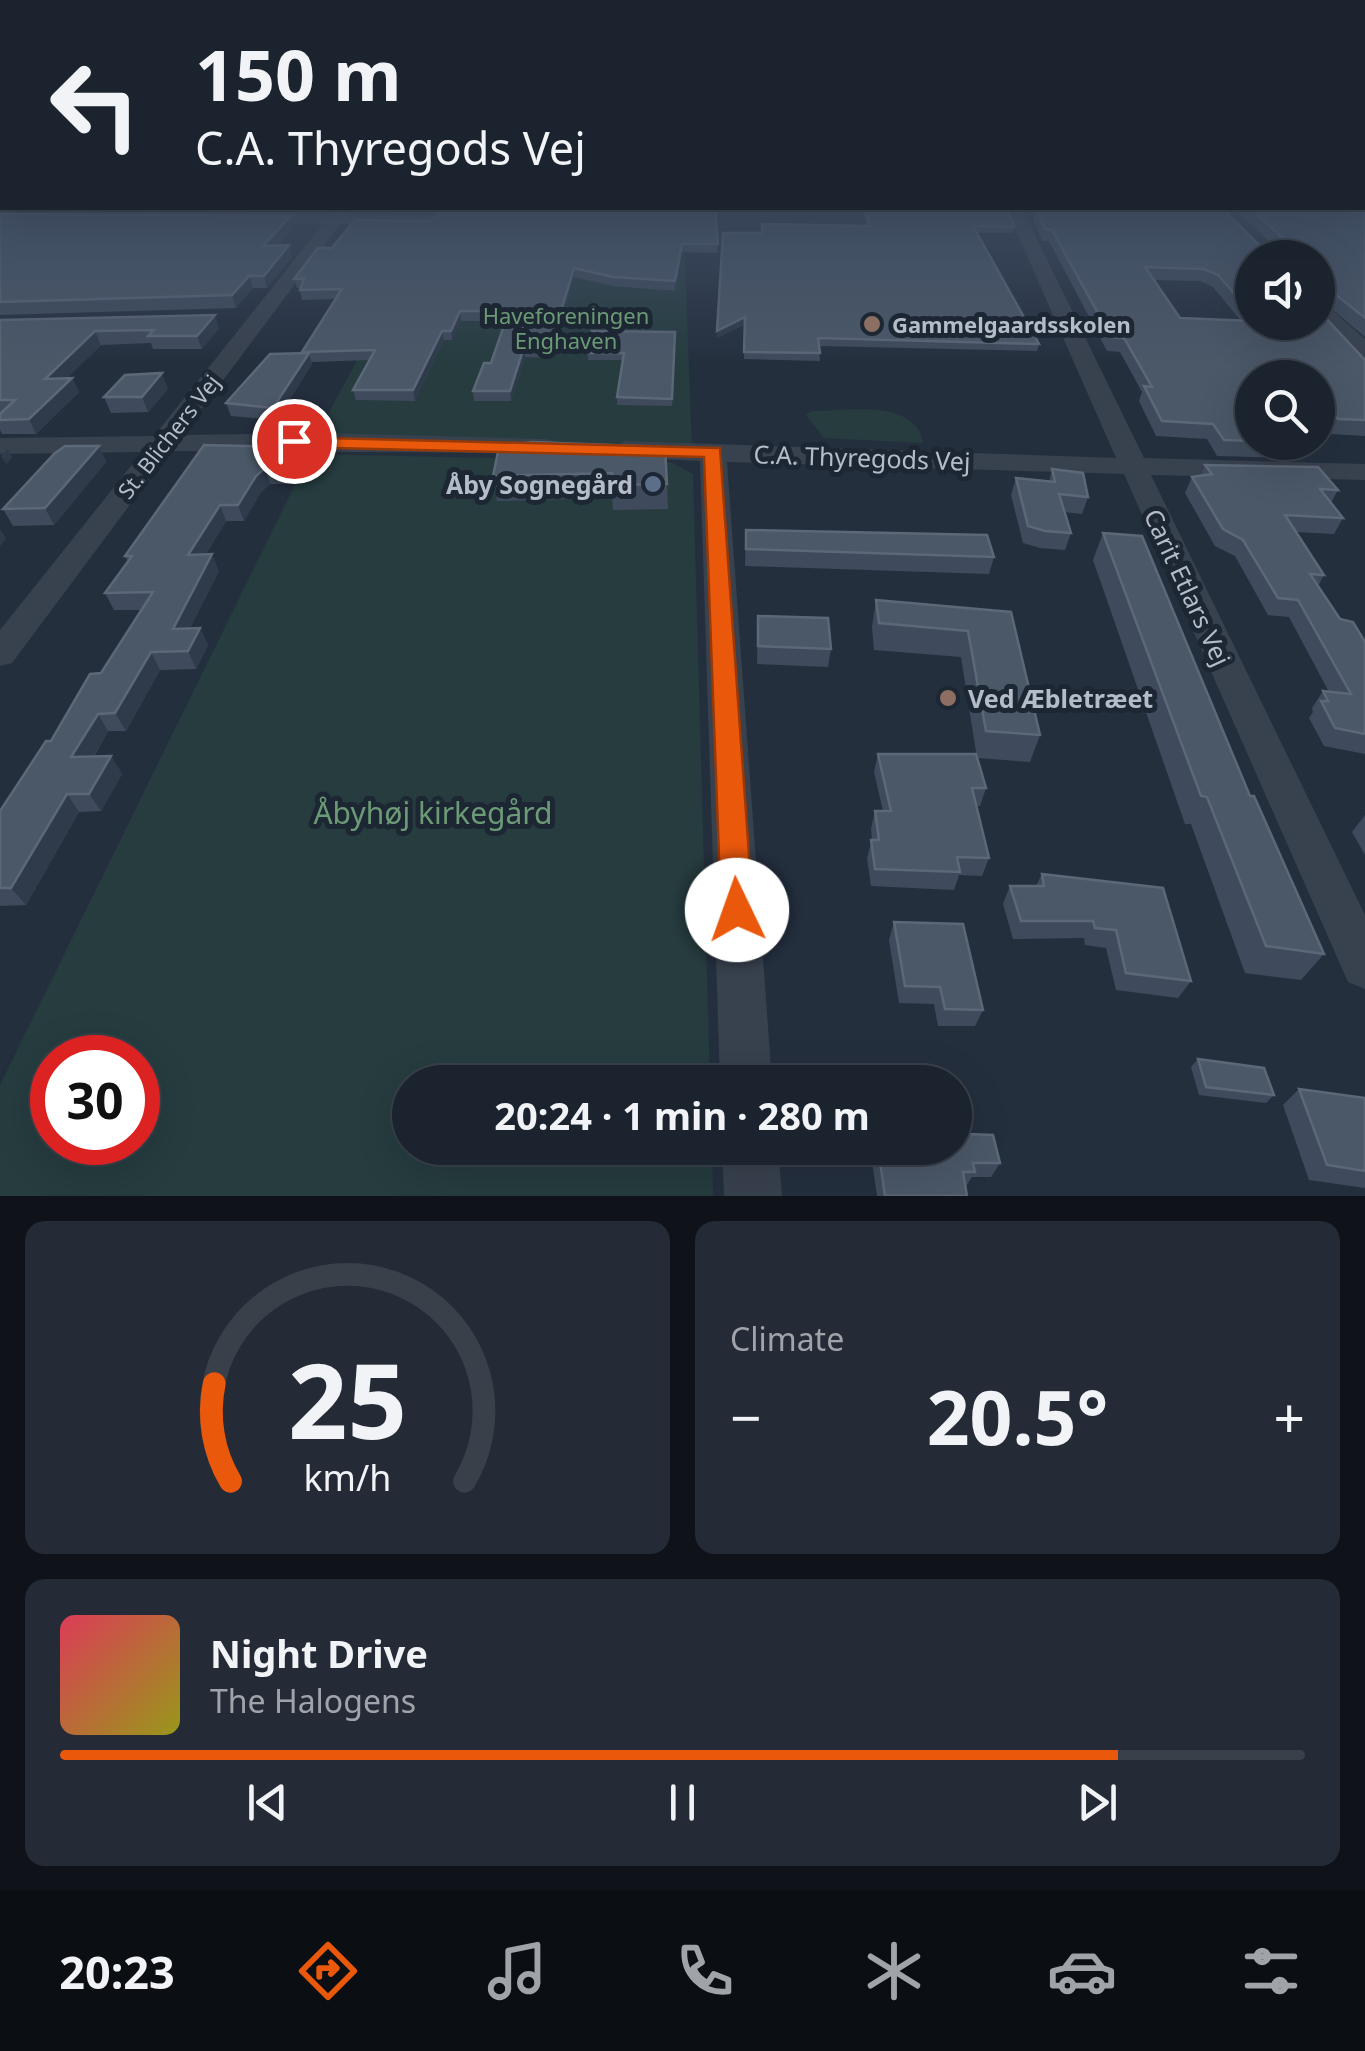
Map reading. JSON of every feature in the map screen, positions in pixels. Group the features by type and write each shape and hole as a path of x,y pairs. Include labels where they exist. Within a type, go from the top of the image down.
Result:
{"street":[{"name":"St. Blichers Vej","path":"0,654 310,252"},
{"name":"Carit Etlars Vej","path":"1034,252 1365,966"},
{"path":"223,318 260,317"},
{"path":"1335,321 1365,351"},
{"name":"C.A. Thyregods Vej","path":"0,446 164,441 580,448 1365,472"},
{"path":"713,452 735,533 746,1065"},
{"path":"751,1165 752,1196"}],"green space":[{"name":"Haveforeningen Enghaven","path":"415,252 685,252 692,450 314,440"},
{"path":"860,409 894,413 918,429 923,443 824,438 806,415 812,411"},
{"name":"Åbyhøj kirkegård","path":"310,454 670,462 693,474 710,1065 392,1065 392,1165 712,1165 713,1196 0,1196 0,1085"}],"building":[{"path":"0,252 284,252 264,276 249,276 232,295 0,302"},
{"path":"315,252 681,252 675,281 613,277 574,268 550,348 524,347 510,391 473,391 484,363 491,363 509,311 460,311 451,331 442,331 413,390 353,390 375,350 302,352 342,289 300,290 304,279 294,279"},
{"path":"722,252 987,252 1039,344 818,338 820,353 744,352 745,317 717,331"},
{"path":"1064,252 1235,252 1235,294 1218,275 1204,269 1145,267 1180,318 1235,320 1235,340 1335,340 1335,328 1365,360 1365,420 1338,419 1335,415 1335,360 1235,360 1235,440 1224,440 1213,424 1162,421 1144,386 1152,387 1124,338 1111,337"},
{"path":"1335,252 1365,252 1365,318 1335,294"},
{"path":"215,315 197,336 148,336 154,330 95,331 45,379 72,378 29,419 0,420 0,414 15,400 0,400 0,320"},
{"path":"592,331 675,332 672,399 617,397 624,353 588,353"},
{"path":"309,353 273,408 226,403 270,354"},
{"path":"162,373 142,397 104,397 125,375"},
{"path":"532,442 665,447 667,484 612,485 612,473 493,476 499,447"},
{"path":"204,445 295,447 283,468 265,468 256,476 238,505 220,505 188,555 212,554 173,629 200,628 188,651 151,652 115,713 98,714 71,757 111,756 89,794 67,794 11,888 0,888 0,811 46,741 51,741 90,674 101,673 153,592 105,593 132,556 125,556"},
{"path":"65,446 99,446 45,508 3,509 54,454"},
{"path":"1205,465 1318,467 1338,490 1320,489 1343,518 1285,515 1324,575 1310,574 1340,619 1353,622 1365,642 1365,734 1335,728 1321,701 1328,701 1323,691 1351,694 1298,600 1278,598 1243,540 1223,529 1192,477 1212,474"},
{"path":"1052,469 1083,473 1088,497 1059,494 1071,533 1028,526 1016,478 1055,482"},
{"path":"746,530 987,535 994,557 746,549"},
{"path":"1103,533 1142,536 1250,796 1254,796 1324,954 1266,946 1207,797 1201,796"},
{"path":"876,600 1011,612 1040,735 986,731 968,631 879,623"},
{"path":"758,616 828,618 831,649 758,646"},
{"path":"878,754 976,754 986,788 972,788 989,858 957,857 960,872 875,869 871,840 879,840 875,811 891,811"},
{"path":"1042,874 1163,888 1191,981 1126,973 1116,930 1095,928 1093,921 1021,921 1010,886 1044,886"},
{"path":"894,922 963,924 983,1010 945,1009 940,987 905,986"},
{"path":"1198,1059 1264,1068 1274,1095 1206,1087"},
{"path":"1299,1089 1365,1098 1365,1171 1327,1165"},
{"path":"972,1134 993,1135 1000,1163 973,1163 975,1172 963,1172 967,1196 885,1196 880,1165 972,1165"}],"place":[{"name":"Gammelgaardsskolen","path":"872,324"},
{"name":"Åby Sognegård","path":"653,484"},
{"name":"Ved Æbletræet","path":"948,698"}],"route":[{"path":"294,441 713,452 737,910"}]}
